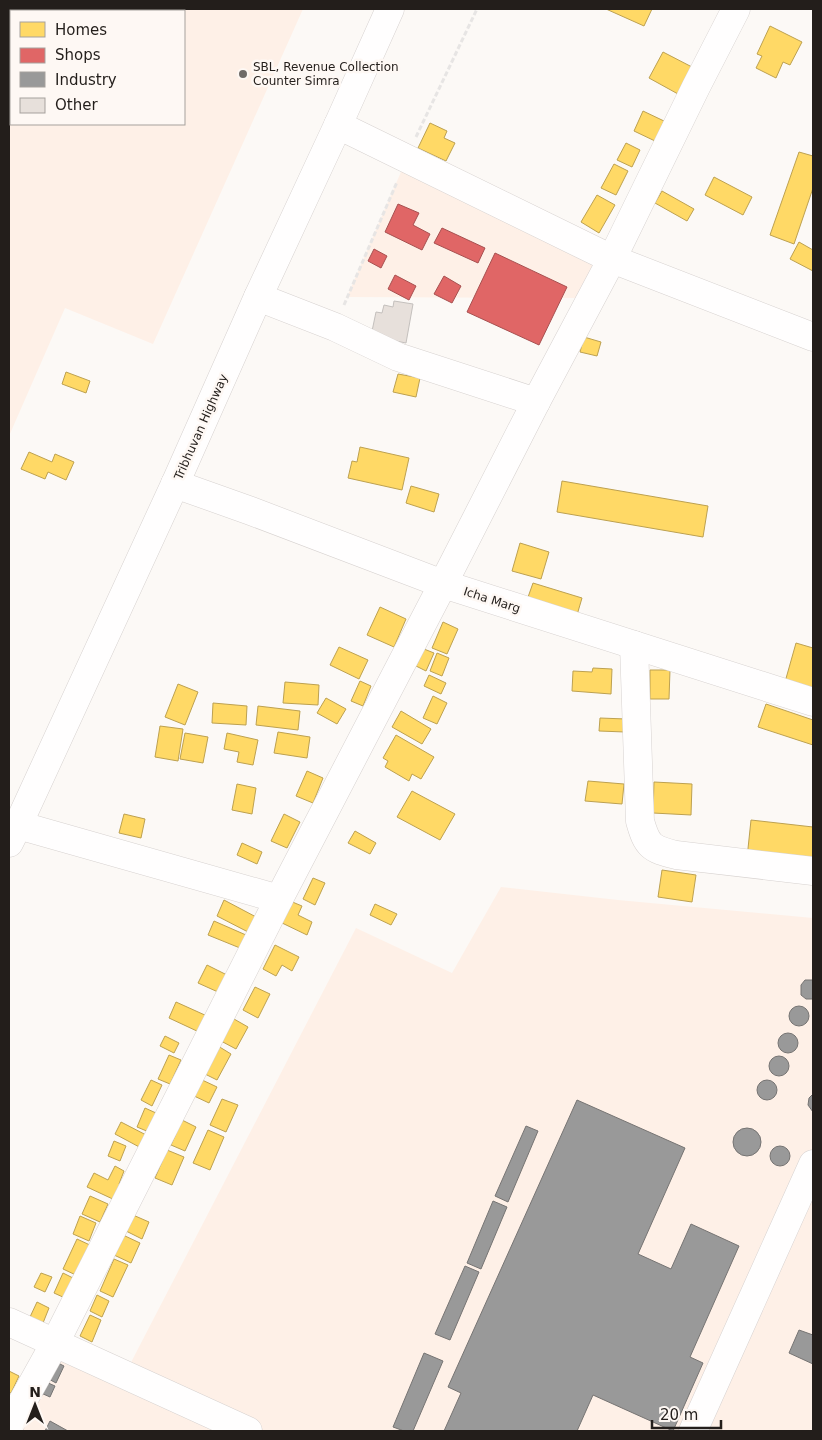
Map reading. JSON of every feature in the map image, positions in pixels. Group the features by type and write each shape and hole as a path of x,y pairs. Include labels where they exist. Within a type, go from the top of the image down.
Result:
{"main road":[{"name":"Tribhuvan Highway","path":"14,834 390,9"},
{"path":"9,1426 56,1343 279,899 612,259 736,9"},
{"path":"338,125 612,259 813,337"},
{"path":"258,297 335,327 398,357 536,402"},
{"name":"Icha Marg","path":"175,484 260,514 443,584 813,702"},
{"path":"634,645 640,821 645,840 657,850 676,855 813,871"},
{"path":"14,834 279,899"},
{"path":"693,1431 813,1164"},
{"path":"9,1322 248,1431"}],"shaded area":[{"path":"9,9 303,9 153,344 65,308 9,436"},
{"path":"407,158 612,259 591,298 347,297"},
{"path":"501,887 813,918 813,1431 9,1431 55,1343 125,1374 356,928 452,973"}],"building: Homes":[{"path":"606,9 652,9 644,26"},
{"path":"770,26 802,42 790,65 783,62 776,78 756,68 762,56 757,54"},
{"path":"663,52 692,67 678,94 649,78"},
{"path":"643,111 664,121 655,141 634,131"},
{"path":"430,123 447,131 444,138 455,143 446,161 418,148"},
{"path":"626,143 640,150 632,167 617,160"},
{"path":"799,152 813,156 813,188 794,244 770,235"},
{"path":"614,164 628,171 616,195 601,188"},
{"path":"714,177 752,197 743,215 705,195"},
{"path":"662,191 694,209 687,221 655,203"},
{"path":"597,195 615,205 599,233 581,222"},
{"path":"799,242 813,250 813,271 790,259"},
{"path":"584,337 601,342 597,356 580,352"},
{"path":"66,372 90,381 86,393 62,384"},
{"path":"398,374 420,378 416,397 393,392"},
{"path":"360,447 409,458 402,490 348,478 352,461 357,462"},
{"path":"29,452 52,462 55,454 74,462 66,480 48,472 45,479 21,469"},
{"path":"562,481 708,506 703,537 557,512"},
{"path":"411,486 439,494 434,512 406,503"},
{"path":"520,543 549,552 541,579 512,571"},
{"path":"533,583 582,598 577,615 527,600"},
{"path":"380,607 406,619 394,647 367,635"},
{"path":"443,622 458,629 447,654 432,648"},
{"path":"796,643 813,648 813,690 785,682"},
{"path":"339,647 368,660 359,679 330,665"},
{"path":"424,649 434,653 426,671 416,666"},
{"path":"437,653 449,658 442,676 430,671"},
{"path":"593,668 612,669 611,694 572,691 573,671 592,672"},
{"path":"650,670 670,670 669,699 650,699"},
{"path":"429,675 446,683 441,694 424,686"},
{"path":"360,681 371,686 363,706 351,701"},
{"path":"285,682 319,685 318,705 283,703"},
{"path":"178,684 198,692 185,725 165,717"},
{"path":"433,696 447,703 437,724 423,718"},
{"path":"326,698 346,709 337,724 317,713"},
{"path":"213,703 247,706 246,725 212,723"},
{"path":"766,704 813,720 813,745 758,727"},
{"path":"258,706 300,711 298,730 256,725"},
{"path":"401,711 431,729 422,744 392,727"},
{"path":"600,718 626,719 625,732 599,731"},
{"path":"160,726 183,729 178,761 155,757"},
{"path":"278,732 310,737 307,758 274,753"},
{"path":"185,733 208,737 203,763 180,759"},
{"path":"227,733 258,740 253,765 237,762 239,752 224,749"},
{"path":"396,735 434,757 421,779 412,774 409,781 385,767 388,761 383,758"},
{"path":"307,771 323,778 313,803 296,796"},
{"path":"588,781 624,784 622,804 585,801"},
{"path":"654,782 692,784 691,815 653,813"},
{"path":"237,784 256,788 252,814 232,810"},
{"path":"412,791 455,814 440,840 397,817"},
{"path":"124,814 145,819 141,838 119,833"},
{"path":"284,814 300,822 287,848 271,841"},
{"path":"751,820 813,827 813,865 747,858"},
{"path":"355,831 376,843 370,854 348,843"},
{"path":"242,843 262,852 257,864 237,855"},
{"path":"662,870 696,875 692,902 658,897"},
{"path":"313,878 325,883 315,905 303,899"},
{"path":"224,900 258,918 250,933 217,916"},
{"path":"290,901 302,906 298,915 312,922 307,935 280,922"},
{"path":"375,904 397,914 391,925 370,915"},
{"path":"214,921 246,935 240,948 208,935"},
{"path":"275,945 299,957 292,971 282,965 276,976 263,969"},
{"path":"207,965 227,975 218,992 198,983"},
{"path":"255,987 270,994 258,1018 243,1010"},
{"path":"176,1002 207,1016 199,1032 169,1018"},
{"path":"234,1019 248,1027 236,1049 221,1041"},
{"path":"165,1036 179,1043 174,1053 160,1046"},
{"path":"218,1046 231,1054 217,1080 203,1073"},
{"path":"169,1055 181,1060 170,1084 158,1079"},
{"path":"200,1079 217,1087 209,1103 192,1095"},
{"path":"151,1080 162,1085 152,1106 141,1100"},
{"path":"222,1099 238,1105 226,1132 210,1125"},
{"path":"145,1108 156,1113 149,1132 137,1127"},
{"path":"182,1120 196,1127 185,1151 171,1145"},
{"path":"121,1122 150,1137 143,1149 115,1134"},
{"path":"208,1130 224,1137 210,1170 193,1163"},
{"path":"114,1141 126,1146 120,1161 108,1156"},
{"path":"167,1150 184,1157 172,1185 155,1178"},
{"path":"115,1166 124,1171 119,1184 124,1186 117,1201 87,1187 94,1173 108,1180"},
{"path":"90,1196 108,1204 100,1222 82,1214"},
{"path":"133,1215 149,1222 142,1239 126,1231"},
{"path":"80,1216 96,1223 89,1241 73,1234"},
{"path":"123,1235 140,1243 131,1263 114,1255"},
{"path":"77,1239 92,1246 78,1276 63,1269"},
{"path":"114,1259 128,1265 113,1297 100,1291"},
{"path":"41,1273 52,1277 45,1292 34,1287"},
{"path":"63,1273 75,1279 65,1298 54,1293"},
{"path":"97,1295 109,1301 102,1317 90,1311"},
{"path":"37,1302 49,1308 43,1323 30,1317"},
{"path":"90,1315 101,1320 92,1342 80,1336"},
{"path":"9,1371 19,1376 11,1393 9,1392"}],"building: Shops":[{"path":"398,204 419,213 413,225 430,234 422,250 385,232"},
{"path":"442,228 485,248 478,263 434,243"},
{"path":"374,249 387,256 381,268 368,261"},
{"path":"495,253 567,287 539,345 467,312"},
{"path":"395,275 416,286 409,300 388,289"},
{"path":"444,276 461,286 452,303 434,294"}],"building: Industry":[{"path":"805,980 813,980 813,999 806,999 801,995 801,985"},
{"path":"799,1006 806,1009 809,1016 806,1023 799,1026 792,1023 789,1016 792,1009"},
{"path":"788,1033 795,1036 798,1043 795,1050 788,1053 781,1050 778,1043 781,1036"},
{"path":"779,1056 786,1059 789,1066 786,1073 779,1076 772,1073 769,1066 772,1059"},
{"path":"767,1080 774,1083 777,1090 774,1097 767,1100 760,1097 757,1090 760,1083"},
{"path":"813,1094 813,1112 808,1105 809,1098"},
{"path":"577,1100 685,1148 638,1254 671,1269 691,1224 739,1246 690,1357 703,1363 673,1431 593,1395 577,1431 444,1431 461,1393 448,1387"},
{"path":"526,1126 538,1131 508,1202 495,1196"},
{"path":"747,1128 757,1132 761,1142 757,1152 747,1156 737,1152 733,1142 737,1132"},
{"path":"780,1146 787,1149 790,1156 787,1163 780,1166 773,1163 770,1156 773,1149"},
{"path":"493,1201 507,1207 481,1269 467,1263"},
{"path":"465,1266 479,1272 450,1340 435,1334"},
{"path":"799,1330 813,1335 813,1364 789,1353"},
{"path":"424,1353 443,1361 413,1431 404,1431 393,1427"},
{"path":"54,1361 64,1366 56,1383 45,1377"},
{"path":"46,1382 55,1386 50,1397 41,1393"},
{"path":"50,1421 68,1431 45,1431"}],"building: Other":[{"path":"394,301 413,304 406,343 371,336 376,312 382,313 384,305 393,307"}],"place":[{"name":"SBL, Revenue Collection Counter Simra","path":"243,74"}]}
